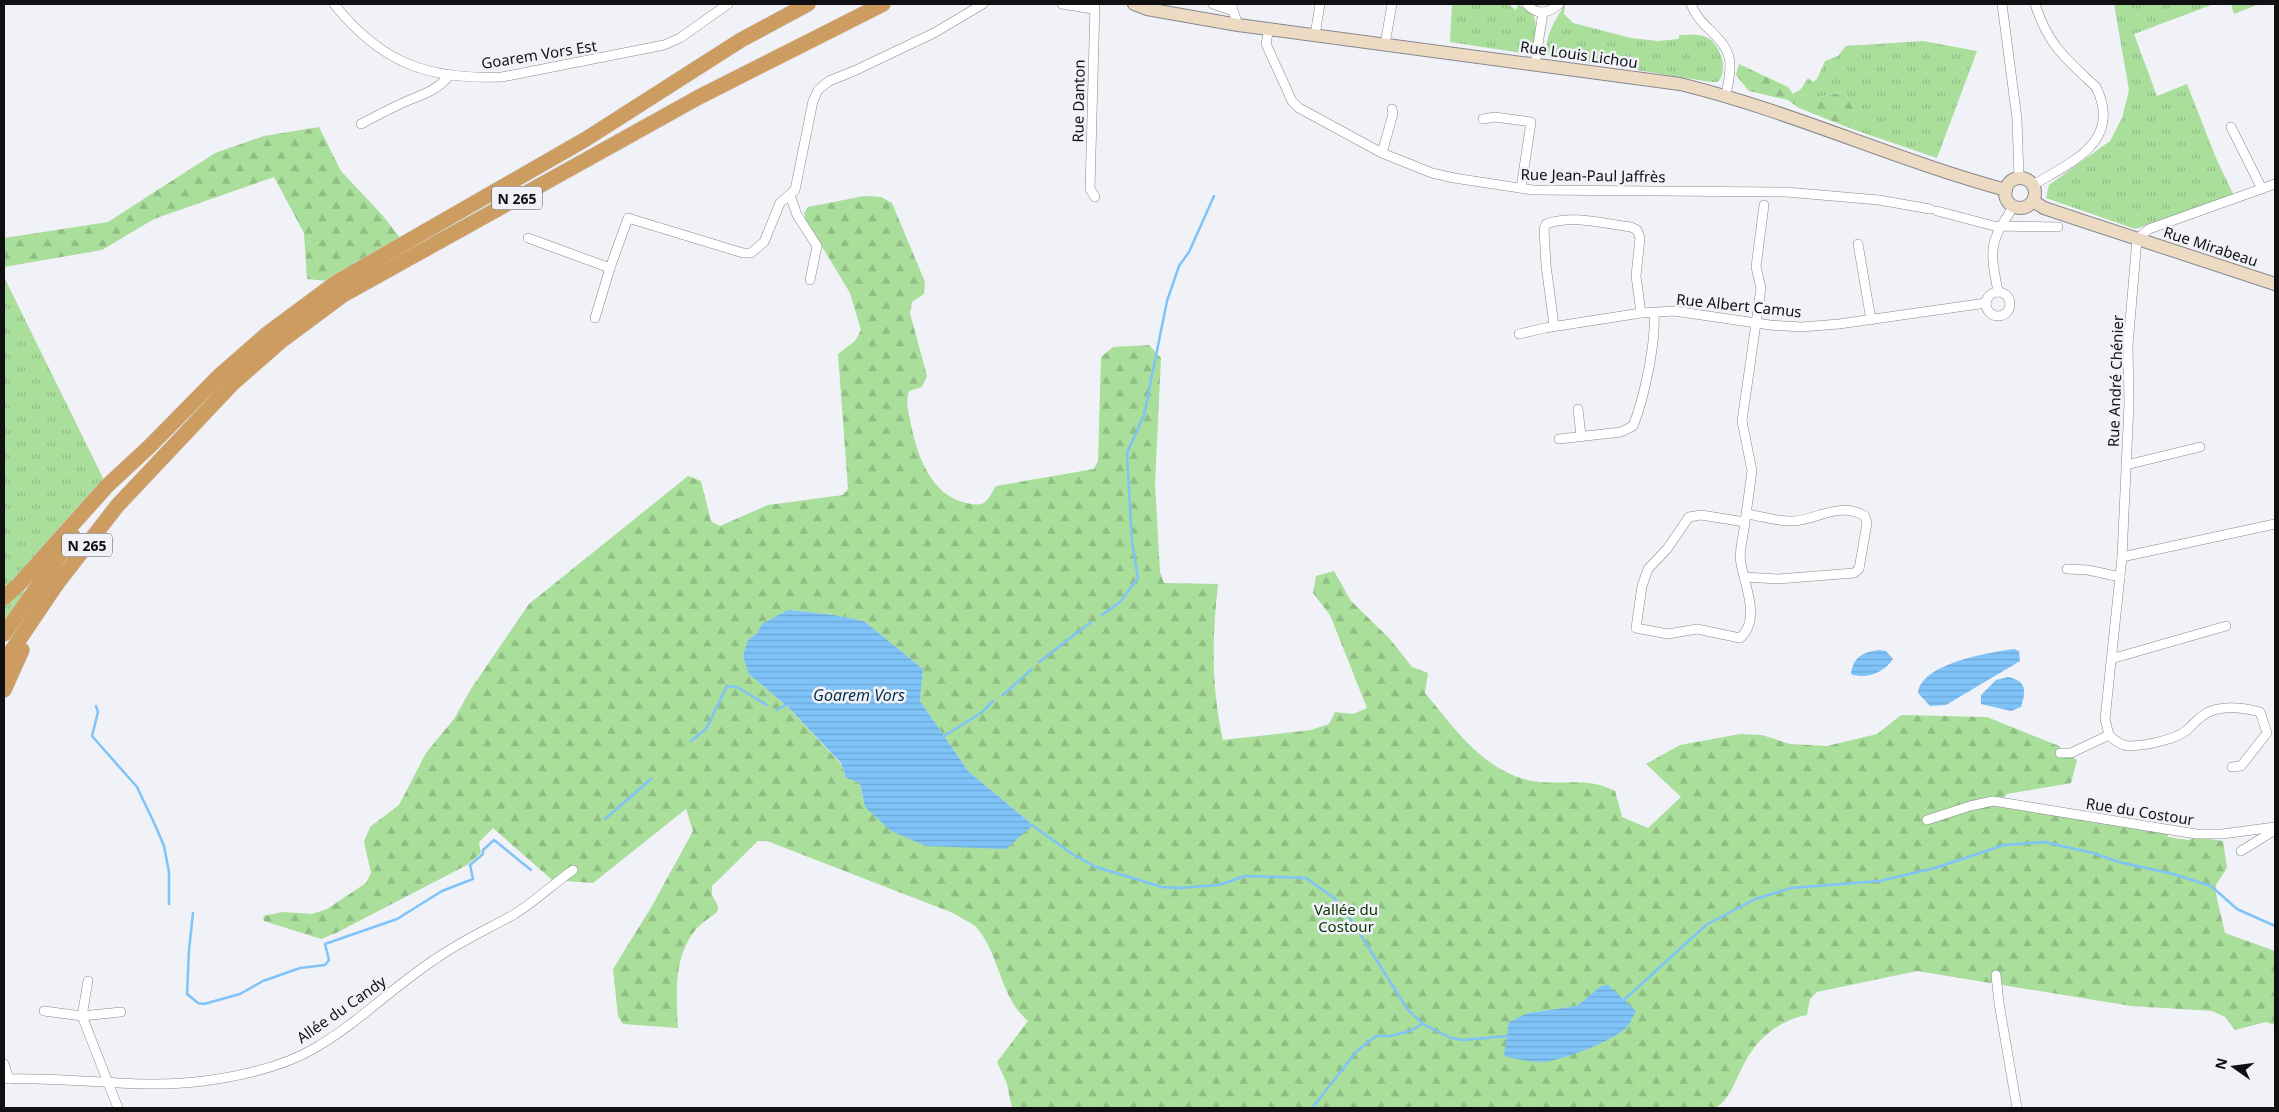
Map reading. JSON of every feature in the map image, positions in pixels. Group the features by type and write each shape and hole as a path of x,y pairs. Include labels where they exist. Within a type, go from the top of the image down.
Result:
{"highway":[{"name":"N 265","path":"4,634 83,523 150,446 218,377 260,340 337,282 403,242 586,139 741,40 808,4"},
{"name":"N 265","path":"4,662 56,585 111,514 182,436 232,384 282,341 343,295 699,97 883,4"},
{"path":"4,690 24,645 67,582 120,511 182,436"},
{"path":"4,598 20,583 107,486 150,446"}],"main road":[{"name":"Rue Louis Lichou","path":"1134,4 1147,9 1238,25 1680,84 1726,95 1786,114 1927,166 2006,190"},
{"path":"2019,178 2027,180 2033,185 2035,196 2033,201 2022,208 2013,206 2007,201 2006,190 2009,184 2019,178"},
{"path":"2033,201 2044,208 2137,239"},
{"name":"Rue Mirabeau","path":"2137,239 2275,284"}],"street":[{"name":"Goarem Vors Est","path":"334,4 364,38 401,61 449,76 477,78 502,77 664,45 680,38 728,4"},
{"path":"595,318 628,218 743,253 751,253 764,242 777,207 790,196 796,184 818,90 829,80 854,71 934,33 982,4"},
{"path":"1062,4 1094,6"},
{"path":"1213,4 1232,7 1238,25"},
{"path":"1315,35 1320,4"},
{"path":"1385,44 1392,4"},
{"path":"1527,4 1532,9 1543,12 1554,8 1558,4"},
{"path":"1691,4 1707,29 1721,40 1729,56 1730,69 1726,95"},
{"path":"2002,4 2017,119 2019,178"},
{"path":"2033,185 2090,149 2100,133 2104,114 2096,88 2052,42 2045,32 2035,4"},
{"name":"Rue Danton","path":"1094,6 1090,189 1095,197"},
{"path":"1535,64 1543,12"},
{"name":"Rue Jean-Paul Jaffrès","path":"1269,28 1266,44 1292,101 1307,113 1382,153 1432,173 1521,188 1786,192 1880,200 1934,210 1994,226 2058,227"},
{"path":"361,124 429,93 442,85 449,76"},
{"path":"1382,153 1393,114 1392,109"},
{"path":"1482,119 1495,117 1531,122 1521,188"},
{"path":"2232,127 2262,189"},
{"path":"2137,239 2149,230 2275,184"},
{"path":"790,196 797,215 817,246 810,280"},
{"path":"1745,577 1778,579 1854,573 1859,570 1867,523 1865,516 1858,512 1830,511 1793,521 1746,518 1701,515 1689,516 1667,549 1648,569 1642,586 1636,628 1668,634 1697,629 1740,638 1745,634 1748,625 1751,602 1740,563 1746,518 1752,471 1742,421 1761,288 1756,267 1764,205"},
{"path":"1998,292 1993,253 1996,236 2013,206"},
{"path":"1554,326 1544,229 1546,224 1551,222 1576,220 1631,227 1637,230 1640,238 1636,276 1641,313"},
{"path":"528,238 610,268"},
{"name":"Rue André Chénier","path":"2109,734 2105,719 2122,557 2129,404 2128,345 2137,239"},
{"path":"1858,244 1871,320"},
{"path":"1998,292 2003,293 2009,298 2010,305 2007,312 2001,316 1995,316 1989,312 1986,303 1990,295 1998,292"},
{"name":"Rue Albert Camus","path":"1519,334 1554,326 1641,313 1654,314 1674,311 1756,323 1801,327 1871,320 1986,303"},
{"path":"1559,439 1621,432 1633,426 1646,376 1654,314"},
{"path":"1578,408 1581,436"},
{"name":"Rue André Chénier","path":"2126,465 2200,447"},
{"path":"2122,557 2275,524"},
{"path":"2067,569 2083,569 2120,576"},
{"path":"2111,659 2226,626"},
{"path":"2060,753 2071,753 2109,734 2115,740 2127,746 2172,739 2187,730 2199,717 2212,710 2241,707 2260,712 2267,733 2241,766 2232,767"},
{"name":"Rue du Costour","path":"1927,820 1984,802 2002,802 2196,834 2222,834 2275,828"},
{"path":"2240,851 2275,828"},
{"name":"Allée du Candy","path":"6,1079 30,1078 107,1084 204,1081 248,1073 298,1056 316,1048 433,960 461,942 514,915 573,870"},
{"path":"1996,975 1998,1003 2018,1108"},
{"path":"88,981 82,1016 118,1108"},
{"path":"44,1011 82,1016 121,1012"},
{"path":"4,1064 6,1079"}],"green space":[{"path":"1452,4 1508,4 1516,10 1518,4 1532,14 1536,23 1534,40 1528,54 1450,42"},
{"path":"1565,4 1564,14 1573,23 1631,38 1658,41 1679,39 1679,35 1703,36 1714,43 1718,49 1723,63 1721,76 1718,82 1711,82 1550,56 1547,50 1547,43 1551,29"},
{"path":"2114,4 2214,4 2134,34 2157,96 2187,84 2216,158 2235,198 2135,229 2046,198 2049,185 2110,141 2122,118 2129,90"},
{"path":"2231,4 2259,4 2234,14"},
{"path":"1923,41 1977,51 1937,158 1852,129 1857,117 1845,92 1814,98 1793,94 1801,89 1808,78 1813,82 1817,79 1825,61 1838,56 1846,46"},
{"path":"1739,64 1788,87 1793,94 1814,98 1845,92 1857,117 1852,129 1799,108 1788,100 1749,91 1736,75"},
{"path":"319,127 341,171 384,217 403,242 337,282 307,279 304,233 274,177 154,219 102,250 4,267 4,238 108,222 215,153 264,136"},
{"name":"Vallée du Costour","path":"864,196 881,197 892,203 925,282 924,294 912,302 910,313 927,376 922,387 909,391 907,404 911,425 922,462 928,473 944,492 954,499 966,503 981,504 987,500 996,486 1094,469 1098,461 1101,357 1113,347 1149,345 1161,358 1155,484 1160,572 1164,583 1218,584 1214,662 1216,701 1223,740 1311,730 1329,724 1335,712 1353,714 1367,708 1330,615 1313,593 1316,576 1334,571 1351,601 1390,639 1412,667 1428,673 1425,693 1471,747 1499,768 1515,776 1532,781 1594,784 1615,791 1622,817 1648,828 1681,797 1646,764 1680,745 1740,734 1762,735 1790,744 1827,746 1877,734 1901,715 1987,717 2059,746 2077,760 2071,783 2007,794 1998,804 2035,813 2039,810 2168,833 2168,837 2188,840 2197,837 2223,841 2227,868 2216,885 2216,894 2225,933 2275,951 2275,1025 2266,1022 2235,1030 2225,1017 2212,1011 2131,1006 1917,971 1817,992 1810,999 1807,1015 1785,1022 1759,1041 1746,1060 1728,1096 1716,1108 1012,1108 1007,1084 997,1062 1028,1021 1011,1001 991,951 977,928 953,913 767,841 758,841 712,886 712,895 718,906 717,912 698,927 684,949 680,962 677,988 678,1028 623,1024 618,1016 613,969 652,906 693,831 686,809 593,883 552,880 493,828 479,842 481,853 467,865 336,933 321,939 264,921 263,916 283,912 312,914 327,909 366,883 371,873 364,842 370,827 399,805 426,753 454,719 471,689 529,604 688,476 701,481 711,521 720,526 768,505 843,495 848,489 838,354 855,341 861,330 850,293 806,220 804,213 808,207","holes":["791,610 864,621 923,669 920,701 969,772 1033,825 865,807 860,783 846,778 841,764 789,708 749,674 748,640 782,613","1601,986 1627,1027 1598,1044 1567,1056 1528,1013 1577,1006"]},
{"path":"4,277 107,486 20,583 28,598 4,634"}],"water":[{"name":"Goarem Vors","path":"791,610 864,621 923,669 920,701 969,772 1033,825 1006,849 926,846 891,831 865,807 860,783 846,778 841,763 789,708 749,674 743,656 748,640 757,633 762,624"},
{"path":"2014,649 2019,651 2020,661 1946,705 1930,706 1918,693 1922,683 1931,674 1943,667 1973,657"},
{"path":"1879,650 1886,651 1893,659 1890,664 1875,674 1857,676 1851,674 1854,663 1860,656"},
{"path":"2008,677 2022,684 2024,696 2021,707 2011,711 1981,704 1981,695 1996,680"},
{"path":"1608,985 1636,1011 1626,1028 1619,1033 1586,1050 1552,1061 1533,1061 1504,1056 1509,1022 1528,1013 1577,1006 1601,986"}],"waterway":[{"path":"1102,615 1120,602 1138,578 1132,543 1127,453 1144,415 1167,301 1179,266 1189,252 1214,196"},
{"path":"1039,662 1091,622"},
{"path":"1003,695 1032,669"},
{"path":"691,741 706,729 727,686 737,687 767,705"},
{"path":"941,738 981,713 993,701"},
{"path":"777,710 787,704"},
{"path":"96,706 98,712 92,736 137,787 164,846 169,872 169,904"},
{"path":"605,819 651,779"},
{"path":"1032,825 1072,854 1096,867 1162,887 1179,888 1219,885 1245,876 1306,878 1334,898 1350,918 1408,1010 1423,1024 1451,1038 1464,1040 1507,1036"},
{"path":"193,913 187,994 198,1003 204,1004 240,994 263,981 300,968 325,965 329,960 325,944 397,919 442,891 473,879 470,865 483,854 483,850 494,840 531,870"},
{"path":"1624,1000 1706,925 1755,899 1791,888 1880,881 1935,868 2004,845 2044,842 2173,874 2211,886 2237,909 2275,926"},
{"path":"1312,1108 1357,1051 1376,1036 1390,1036 1410,1031 1422,1024"}]}
